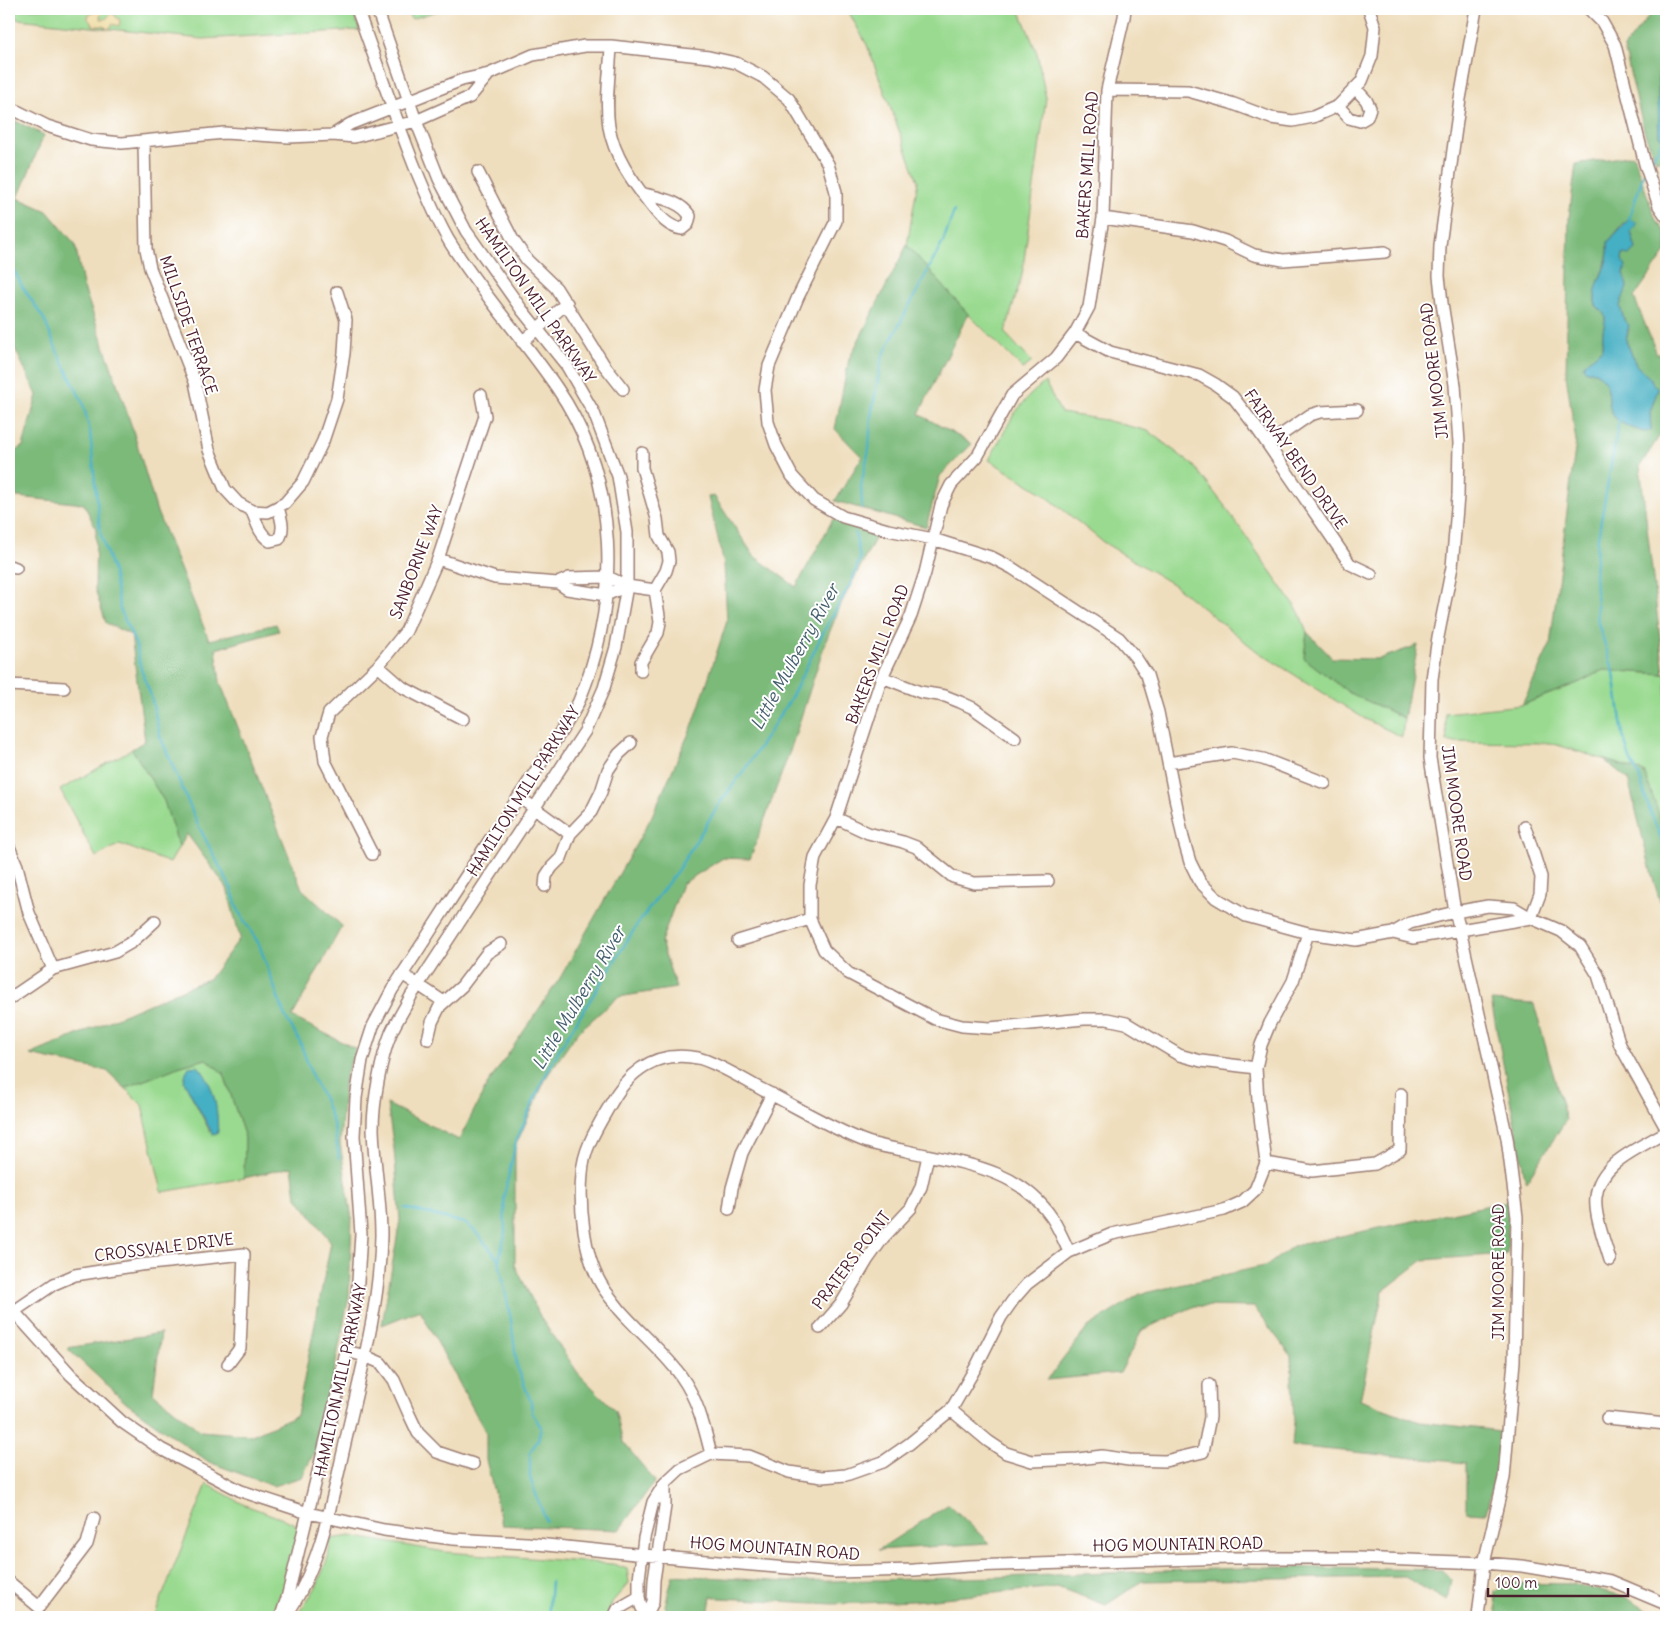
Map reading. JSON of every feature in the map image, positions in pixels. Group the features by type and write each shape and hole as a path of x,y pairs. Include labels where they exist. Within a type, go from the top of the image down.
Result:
{"street":[{"name":"HAMILTON MILL PARKWAY","path":"280,1617 287,1598 336,1400 357,1297 361,1234 354,1136 356,1098 362,1060 373,1026 392,990 577,705 597,652 608,577 608,555 602,493 595,466 574,417 558,389 476,282 448,239 431,207 392,108 357,9"},
{"name":"HAMILTON MILL PARKWAY","path":"285,1617 307,1581 327,1517 365,1356 376,1300 381,1234 373,1128 378,1082 391,1033 418,985 584,731 604,688 616,647 627,586 627,532 618,476 594,413 567,366 522,310 466,231 439,179 376,9"},
{"name":"BAKERS MILL ROAD","path":"1125,9 1107,90 1103,218 1089,307 1075,332 1056,358 1012,395 977,457 951,485 941,505 925,573 911,616 882,678 836,818 815,857 810,885 810,919 824,950 848,973 935,1019 962,1026 990,1028 1107,1018 1126,1022 1179,1054 1201,1061 1256,1068"},
{"path":"1107,90 1188,91 1231,103 1271,118 1292,121 1313,117 1338,106 1362,81 1372,56 1375,27 1369,9"},
{"name":"JIM MOORE ROAD","path":"1476,9 1456,127 1440,245 1439,276 1455,385 1459,443 1452,567 1432,679 1430,758 1455,912 1507,1138 1517,1217 1514,1361 1505,1468 1484,1563 1478,1617"},
{"path":"1589,9 1602,22 1614,45 1645,164 1659,206 1666,216"},
{"path":"333,135 350,124 462,80 489,74 534,55 585,46 611,46 709,57 736,63 763,77 789,99 828,164 836,192 836,221 798,297 769,366 765,390 768,422 776,445 792,476 814,500 843,517 888,530 933,539 993,558 1012,568 1119,638 1147,675 1158,712 1183,838 1190,862 1200,882 1216,898 1246,916 1308,933 1356,940 1393,933 1410,923 1488,906 1514,908 1531,918 1561,931 1580,946 1598,975 1620,1045 1666,1128"},
{"path":"611,46 608,104 609,127 615,149 625,170 641,193"},
{"path":"9,107 47,126 91,140 122,143 224,133 289,137 333,135 354,137 399,126 470,97 489,74"},
{"path":"1338,106 1349,118 1360,121 1367,117 1370,108 1366,100 1355,88"},
{"name":"MILLSIDE TERRACE","path":"144,141 146,249 150,268 195,382 210,450 225,488 238,504 252,511"},
{"path":"478,172 513,240 527,260 556,288 604,365 623,389"},
{"path":"1103,218 1193,230 1225,241 1254,255 1283,260 1385,252"},
{"path":"278,507 283,524 282,532 279,539 270,541 263,537 252,511 268,512 278,507 285,503 304,482 324,442 337,399 344,353 346,320 337,292"},
{"path":"522,342 567,303"},
{"name":"FAIRWAY BEND DRIVE","path":"1075,332 1110,352 1199,375 1233,397 1268,444 1350,564 1371,574"},
{"name":"SANBORNE WAY","path":"372,854 325,761 322,736 329,713 378,666 406,632 438,559 485,416 481,395"},
{"path":"1268,444 1310,415 1320,412 1357,410"},
{"path":"641,671 641,662 658,633 660,622 655,590 666,571 669,561 668,552 659,536 658,518 642,468 642,452"},
{"path":"438,559 495,578 558,584 567,589 606,596 627,586"},
{"path":"558,584 569,578 608,577 627,586 655,590"},
{"path":"378,666 402,687 463,719"},
{"path":"882,678 920,692 945,696 960,702 973,708 1014,738"},
{"path":"9,685 64,688"},
{"path":"545,886 546,876 561,858 570,834 591,812 601,792 608,770 619,754 631,743"},
{"path":"1168,762 1232,753 1263,758 1325,783"},
{"path":"519,797 570,834"},
{"path":"836,818 868,833 916,847 953,877 974,883 1048,881"},
{"path":"1525,827 1541,877 1540,894 1531,918"},
{"path":"9,847 17,866 29,913 53,969"},
{"path":"1393,933 1413,938 1531,918"},
{"path":"738,941 810,919"},
{"path":"9,999 53,969 115,952 132,942 155,921"},
{"path":"646,1617 640,1606 638,1579 653,1502 665,1483 680,1469 711,1454 750,1456 789,1472 822,1478 846,1475 883,1462 910,1444 951,1410 977,1365 1001,1317 1013,1300 1027,1284 1069,1252 1112,1234 1224,1210 1242,1202 1255,1190 1266,1163 1256,1068 1261,1045 1293,981 1308,933"},
{"path":"428,1039 432,1022 440,1006 462,986 487,953 501,944"},
{"path":"402,974 444,1002"},
{"path":"711,1454 697,1402 681,1375 620,1310 600,1283 587,1247 581,1206 582,1172 590,1141 616,1094 628,1078 642,1066 653,1061 672,1057 699,1058 772,1094 843,1133 866,1142 986,1169 1012,1180 1032,1194 1052,1218 1069,1252"},
{"path":"729,1209 732,1188 742,1153 772,1094"},
{"path":"1266,1163 1312,1171 1375,1164 1400,1150 1401,1094"},
{"path":"1610,1260 1597,1213 1596,1198 1599,1184 1606,1172 1620,1159 1666,1132"},
{"name":"PRATERS POINT","path":"820,1328 841,1304 883,1238 911,1208 921,1187 928,1156"},
{"name":"CROSSVALE DRIVE","path":"11,1309 54,1284 75,1275 140,1265 244,1254 240,1348 228,1364"},
{"name":"HOG MOUNTAIN ROAD","path":"11,1309 71,1375 122,1422 161,1449 241,1491 308,1513 384,1530 452,1539 527,1543 834,1572 1230,1558 1357,1558 1484,1563 1522,1566 1611,1581 1666,1604"},
{"path":"346,1351 365,1356 380,1363 394,1380 418,1433 437,1452 473,1464"},
{"path":"951,1410 988,1441 1006,1453 1032,1461 1102,1456 1130,1460 1165,1461 1203,1452 1210,1417 1208,1385"},
{"path":"1607,1418 1666,1424"},
{"path":"646,1617 653,1602 654,1580 665,1506 665,1483"},
{"path":"9,1582 38,1606 87,1544 94,1518"},
{"path":"614,1617 618,1609 639,1597"}],"green space":[{"path":"9,9 351,9 360,30 202,39 9,18"},
{"path":"406,9 444,9 411,19"},
{"path":"847,9 1019,9 1037,53 1046,98 1022,275 1005,333 1032,362 1023,369 968,314 907,245 918,181 867,45"},
{"path":"1654,9 1666,9 1666,65 1659,73 1658,81 1659,136 1666,142 1666,157 1656,161 1645,134 1624,48"},
{"path":"9,118 44,135 18,198 47,211 75,244 83,285 132,427 157,512 209,640 276,624 279,631 216,649 220,682 302,889 342,926 292,1017 356,1049 345,1077 340,1143 352,1219 349,1296 321,1439 302,1477 273,1486 209,1462 126,1403 67,1348 161,1333 153,1393 200,1431 252,1435 297,1415 331,1242 296,1196 292,1167 244,1178 245,1138 224,1074 206,1059 178,1067 125,1088 107,1071 30,1055 210,978 240,938 227,888 187,834 179,847 164,801 132,749 145,741 131,635 106,623 95,589 96,529 84,504 9,496 9,455 23,446 37,395 9,336"},
{"path":"1633,155 1656,220 1666,233 1666,252 1634,297 1657,354 1666,353 1666,426 1640,466 1664,674 1603,670 1580,682 1522,705 1550,645 1576,441 1566,375 1569,217 1576,164","holes":["1624,223 1631,232 1636,249 1623,253 1622,260 1627,287 1619,306 1629,330 1626,340 1636,365 1650,378 1658,389 1650,412 1651,430 1645,432 1626,426 1614,417 1610,409 1606,383 1598,374 1587,371 1583,367 1587,361 1602,349 1603,345 1605,317 1596,306 1595,298 1597,285 1607,258 1608,242"]},
{"path":"907,245 968,314 919,414 972,444 940,476 926,527 835,501 862,457 835,429 849,359"},
{"path":"1045,382 1061,413 1105,420 1148,431 1193,465 1224,505 1299,612 1307,632 1304,658 1348,692 1404,718 1402,737 1365,719 1258,652 1174,585 1103,542 1041,492 989,460 1014,414 1030,395"},
{"path":"714,496 754,556 796,587 833,519 878,533 842,602 825,643 791,748 750,859 723,858 682,884 661,942 676,988 618,997 577,1033 547,1076 515,1147 515,1265 542,1320 578,1373 615,1410 623,1442 655,1481 619,1530 502,1525 486,1460 486,1433 420,1310 382,1325 400,1220 394,1149 387,1104 459,1140 487,1085 560,978 651,818 694,722 727,621 724,564 708,497"},
{"path":"1307,632 1332,658 1379,659 1418,645 1404,718 1348,692 1304,658"},
{"path":"1603,670 1664,674 1666,676 1666,834 1644,772 1551,743 1447,742 1445,713 1522,705 1580,682"},
{"path":"132,749 164,801 179,847 170,863 120,844 96,857 60,790"},
{"path":"1604,760 1644,772 1666,834 1666,921 1652,875 1628,779"},
{"path":"1491,1001 1534,1004 1566,1120 1526,1182"},
{"path":"206,1059 224,1074 245,1138 244,1178 162,1192 142,1105 125,1088 178,1067","holes":["184,1081 218,1131 209,1130"]},
{"path":"1509,1201 1507,1254 1423,1260 1383,1291 1360,1400 1420,1422 1501,1431 1496,1471 1486,1513 1466,1512 1466,1463 1292,1446 1294,1422 1291,1356 1254,1307 1195,1306 1142,1330 1120,1373 1047,1380 1088,1327 1140,1294 1268,1265 1293,1246"},
{"path":"207,1484 245,1505 294,1523 300,1534 278,1617 154,1617"},
{"path":"949,1504 989,1543 878,1550"},
{"path":"350,1536 445,1552 613,1564 627,1569 629,1583 612,1602 607,1617 296,1617 317,1586 328,1557 331,1539"},
{"path":"1269,1567 1442,1570 1451,1579 1447,1601 1405,1577 1142,1581 1106,1605 1057,1587 913,1601 833,1604 711,1596 708,1617 671,1617 665,1606 673,1575 789,1582 1001,1577"},
{"path":"1504,1583 1575,1584 1630,1599 1660,1617 1496,1617 1495,1592"}],"sand":[{"path":"99,9 104,10 100,16 101,19 106,19 111,13 114,14 120,20 119,26 112,24 108,29 103,26 94,26 88,19 88,16"}],"water":[{"path":"1666,65 1666,142 1659,136 1658,81 1659,73"},
{"path":"1629,219 1637,223 1631,232 1636,249 1629,255 1623,254 1622,260 1626,266 1624,273 1627,287 1620,306 1624,320 1629,325 1626,340 1636,365 1650,378 1658,389 1650,412 1651,430 1645,432 1626,426 1614,417 1610,409 1606,383 1598,373 1586,371 1583,367 1587,361 1602,349 1603,345 1605,317 1597,306 1595,298 1597,285 1607,258 1608,242"},
{"path":"198,1066 209,1082 215,1102 218,1131 217,1134 213,1135 184,1081 189,1067"}],"waterway":[{"path":"1649,164 1663,139"},
{"path":"1629,219 1644,173"},
{"name":"Little Mulberry River","path":"862,508 861,485 869,449 871,416 882,357 943,242 954,211"},
{"path":"9,260 22,286 44,319 57,351 83,403 90,432 100,531 113,572 120,609 136,645 160,736 198,825 231,888 239,912 259,944 284,1014 300,1042 313,1079 324,1099 334,1126 339,1158"},
{"path":"1619,421 1597,543 1595,575 1598,623 1614,673 1623,735 1630,759 1639,776 1666,852"},
{"name":"Little Mulberry River","path":"546,1521 530,1478 530,1452 538,1440 541,1427 532,1413 531,1402 517,1366 511,1320 499,1260 505,1234 504,1196 516,1142 536,1095 557,1053 637,925 679,868 721,801 748,765 791,698 826,627 852,581 860,558 855,533"},
{"path":"405,1208 464,1223 473,1229 499,1260"},
{"name":"Little Mulberry River","path":"551,1582 549,1608 552,1617"}]}
